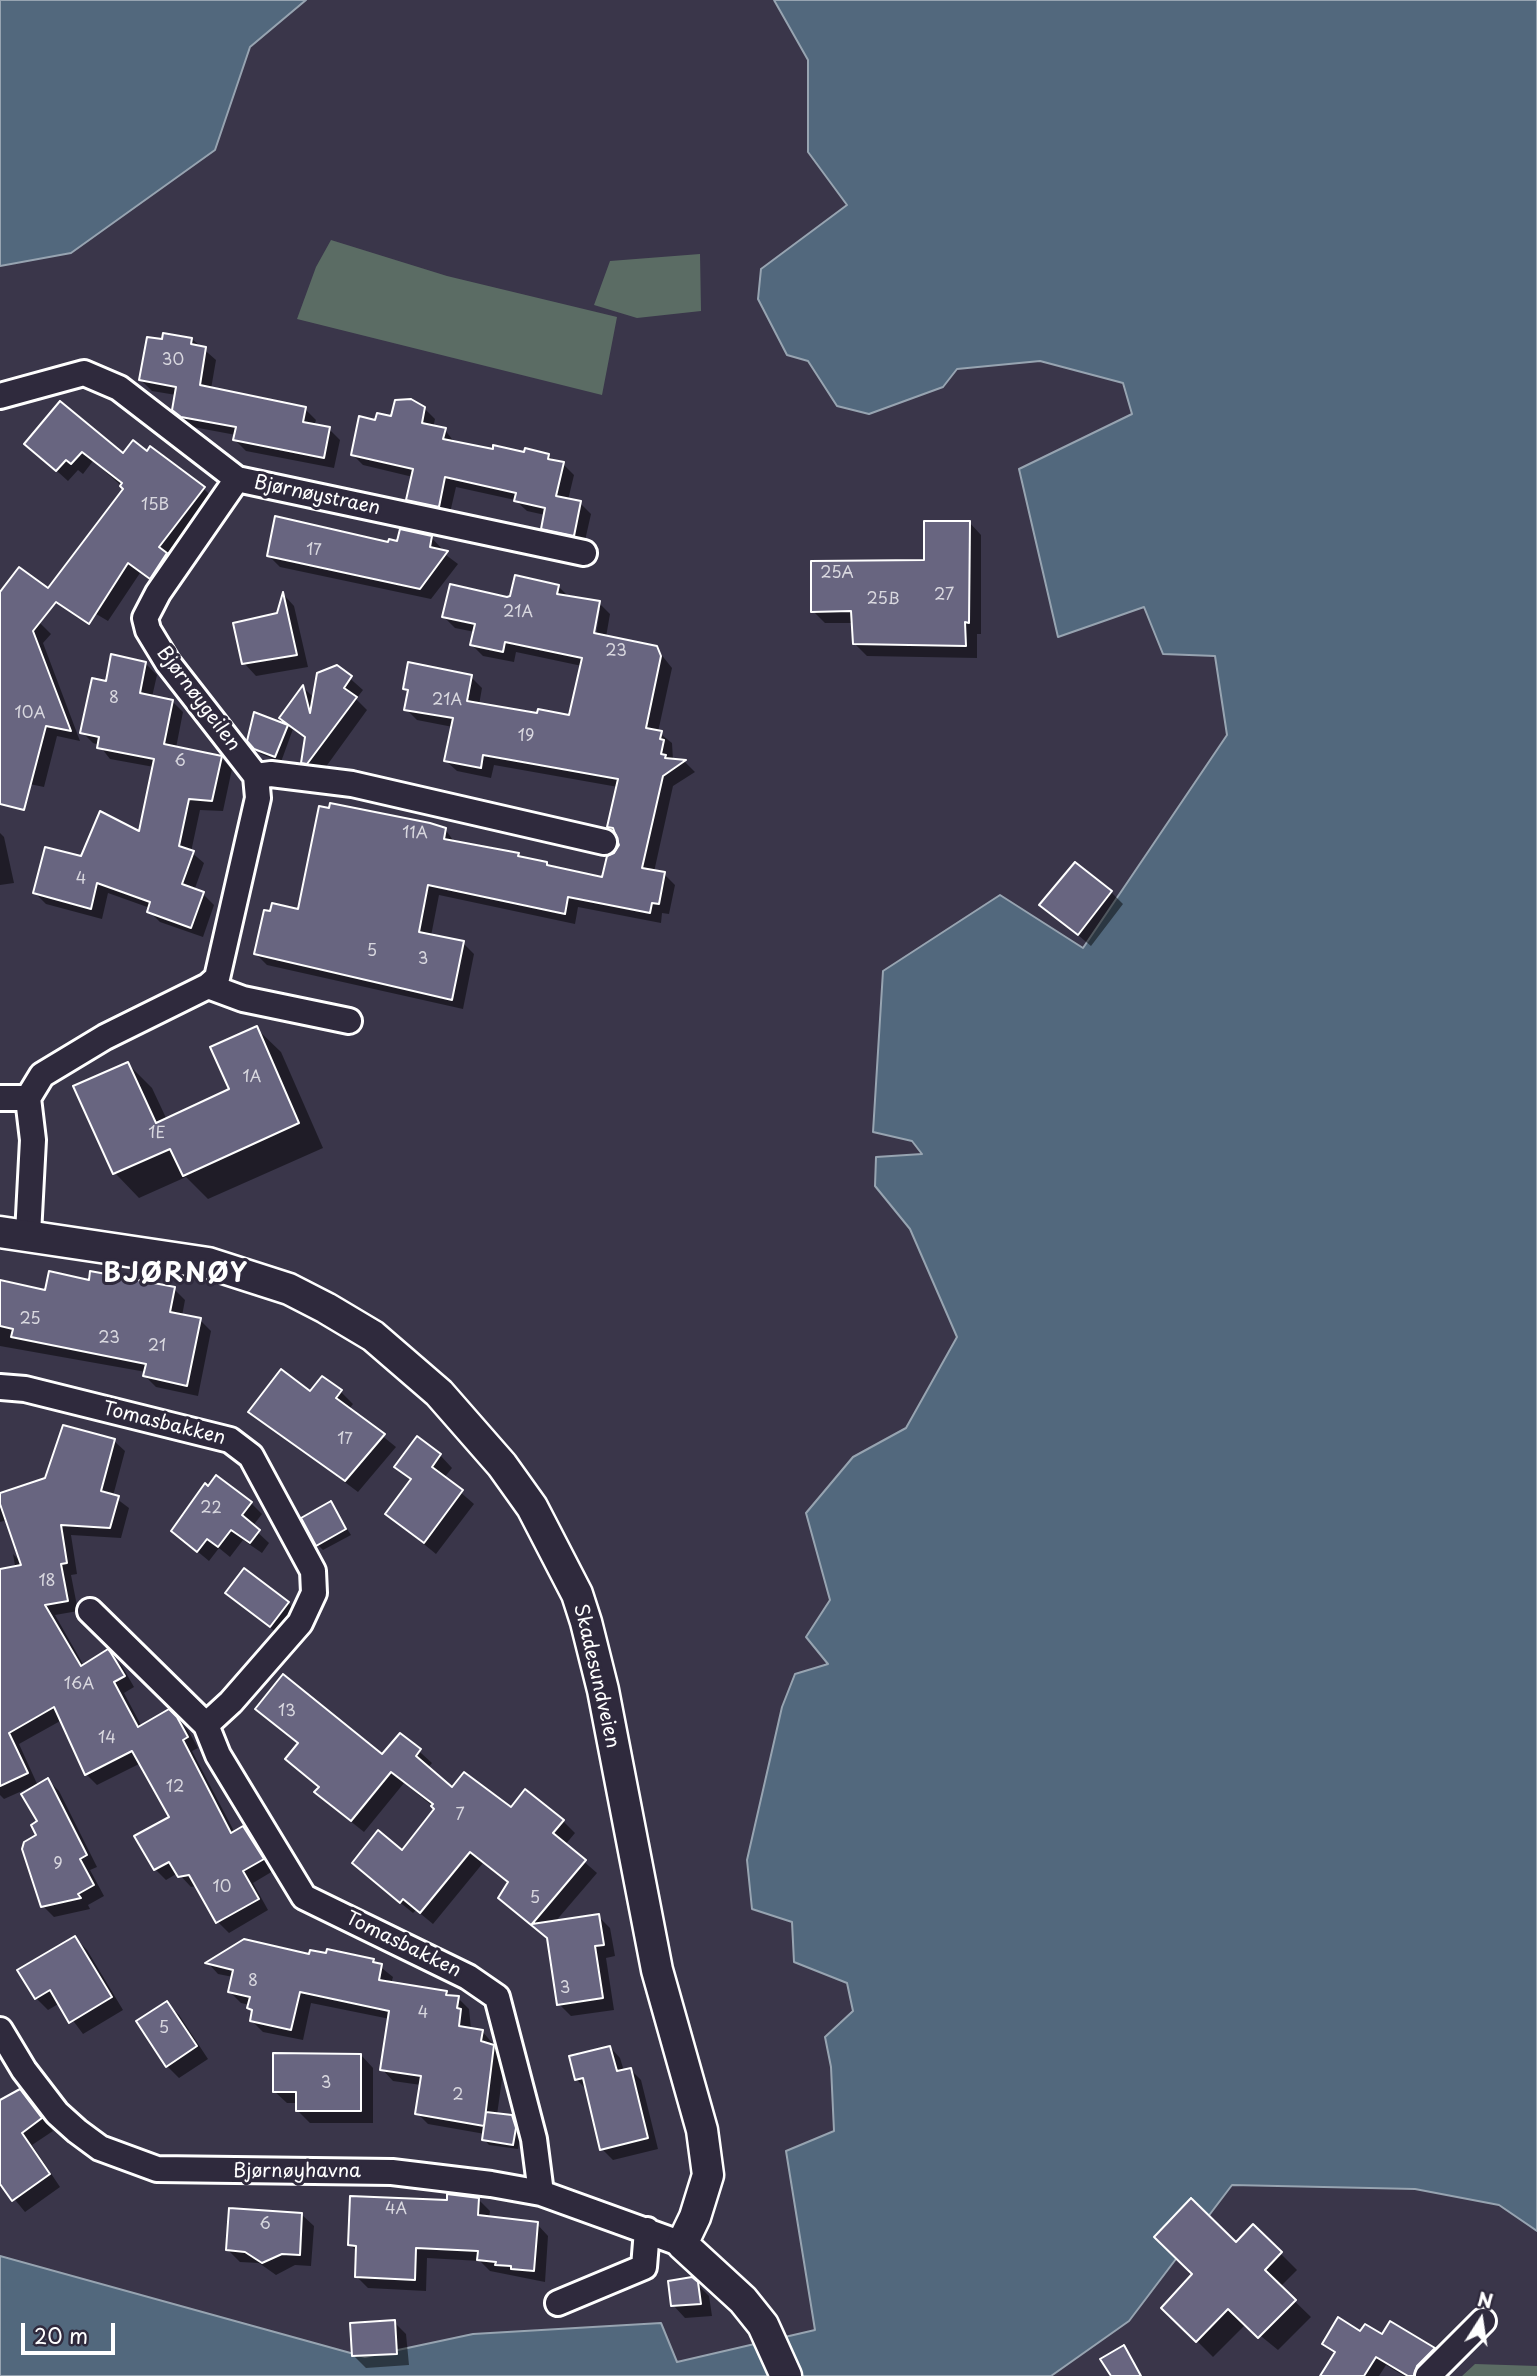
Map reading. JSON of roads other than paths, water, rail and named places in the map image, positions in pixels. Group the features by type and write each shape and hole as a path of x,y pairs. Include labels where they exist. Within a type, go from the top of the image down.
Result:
{"street":[{"name":"Bjørnøystraen","path":"0,396 84,373 100,377 127,394 237,479 584,553"},
{"name":"Bjørnøygeilen","path":"237,479 158,593 145,618 148,630 168,663 256,776"},
{"path":"14,1233 33,1152 28,1098 42,1075 105,1037 208,986 217,978 258,798 256,776 271,774 352,784 604,842"},
{"path":"208,986 243,999 349,1021"},
{"path":"0,1098 28,1098"},
{"name":"Skadesundveien","path":"14,1233 208,1263 289,1289 326,1308 373,1336 439,1393 487,1447 532,1507 577,1594 586,1622 607,1708 657,1970 704,2141 708,2175 687,2247"},
{"name":"Tomasbakken","path":"0,1387 25,1389 230,1440 251,1456 313,1571 314,1593 300,1623 231,1702 206,1725"},
{"name":"Tomasbakken","path":"90,1611 206,1725 218,1755 304,1897 468,1977 497,1997 534,2139 541,2193"},
{"name":"Bjørnøyhavna","path":"0,2030 23,2070 57,2113 77,2131 100,2148 158,2169 392,2172 541,2193 687,2247"},
{"path":"558,2303 644,2267 646,2230"},
{"path":"687,2247 743,2300 763,2325 786,2376"},
{"path":"1427,2376 1483,2321"}],"water":[{"path":"0,0 306,0 250,47 215,150 71,253 0,266"},
{"path":"774,0 1537,0 1537,2231 1499,2205 1415,2189 1232,2185 1129,2321 1051,2376 0,2376 0,2256 365,2357 473,2334 661,2323 677,2362 815,2330 786,2151 834,2131 831,2067 825,2037 853,2011 847,1983 794,1962 792,1922 752,1909 747,1860 782,1707 795,1674 828,1664 806,1637 830,1600 806,1513 853,1457 906,1428 957,1337 910,1229 875,1186 876,1157 922,1154 912,1141 873,1132 883,971 1000,895 1083,948 1227,735 1215,656 1163,654 1144,607 1058,637 1019,469 1132,414 1123,383 1040,361 957,369 943,387 869,414 837,406 808,361 787,355 758,299 761,269 847,205 808,152 808,60"}],"district":[{"name":"BJØRNØY","path":"176,1275"}]}
